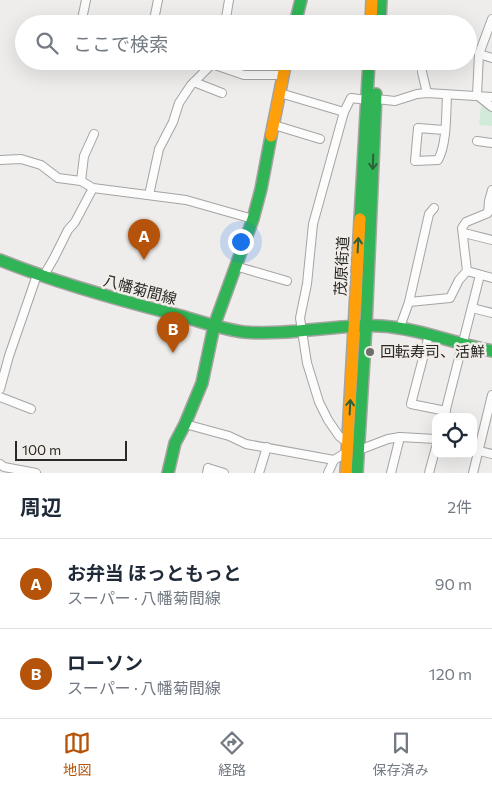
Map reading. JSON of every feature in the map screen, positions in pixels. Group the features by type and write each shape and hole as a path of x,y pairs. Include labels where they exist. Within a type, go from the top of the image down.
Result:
{"main road":[{"path":"297,15 301,0"},
{"path":"371,15 372,0"},
{"path":"380,15 381,0"},
{"path":"168,473 175,443 202,383 214,326 261,188 284,70"},
{"name":"茂原街道","path":"346,473 351,448 366,326 371,99 369,70"},
{"name":"茂原街道","path":"358,473 351,448 354,326 371,99 376,70"},
{"name":"八幡菊間線","path":"0,260 40,276 103,296 214,326 270,333 354,326 400,327 463,346 492,352"}],"street":[{"path":"83,15 86,0"},
{"path":"155,15 158,0"},
{"path":"226,15 229,0"},
{"path":"477,94 479,54 492,19"},
{"path":"479,54 492,58"},
{"path":"149,195 159,149 170,129 179,103 205,70"},
{"path":"232,70 244,74 283,75"},
{"path":"422,72 427,93"},
{"path":"194,82 222,93"},
{"path":"280,93 344,112"},
{"path":"351,448 339,436 319,402 307,363 300,318 308,278 313,224 344,112 351,98 395,101 416,94 427,93 492,96"},
{"path":"477,94 492,107"},
{"path":"444,130 418,128 414,161 438,160 442,153 448,95"},
{"path":"274,125 320,139"},
{"path":"81,181 84,156 94,134"},
{"path":"477,141 492,143"},
{"path":"0,160 21,159 41,165 58,178 81,181 93,188 186,200 252,219"},
{"path":"0,389 9,356 40,276 54,258 93,188"},
{"path":"409,302 450,298 459,280 467,270 462,228 466,222 488,213 492,190"},
{"path":"400,327 409,302 429,214 434,208"},
{"path":"464,233 492,240"},
{"path":"235,266 287,281"},
{"path":"467,270 492,278"},
{"path":"445,413 480,275"},
{"path":"472,308 492,313"},
{"path":"429,335 411,404 442,413"},
{"path":"477,447 490,408 492,395"},
{"path":"0,397 31,409"},
{"path":"185,424 229,436 246,444 334,460"},
{"path":"391,473 400,437"},
{"path":"328,473 334,460 351,448 400,437 432,439"},
{"path":"259,473 267,447"},
{"path":"477,450 492,454"},
{"path":"429,473 433,458"},
{"path":"473,473 475,458"},
{"path":"3,468 36,473"},
{"path":"207,473 208,468 224,473"}],"green space":[{"path":"481,105 492,112 492,126 479,125"}],"traffic: fast":[{"path":"297,15 301,0"},
{"path":"380,15 381,0"},
{"path":"360,219 368,70"},
{"path":"357,473 366,326 376,94"},
{"path":"168,473 175,443 202,383 214,326 253,219 271,136"},
{"path":"0,260 86,290 235,331 261,333 364,326 395,327 492,351"}],"traffic: slow":[{"path":"371,15 372,0"},
{"path":"271,136 284,70"},
{"path":"346,473 360,219"}],"place":[{"name":"お弁当 ほっともっと","path":"144,260"},
{"name":"回転寿司、活鮮","path":"370,352"},
{"name":"ローソン","path":"173,353"}]}
